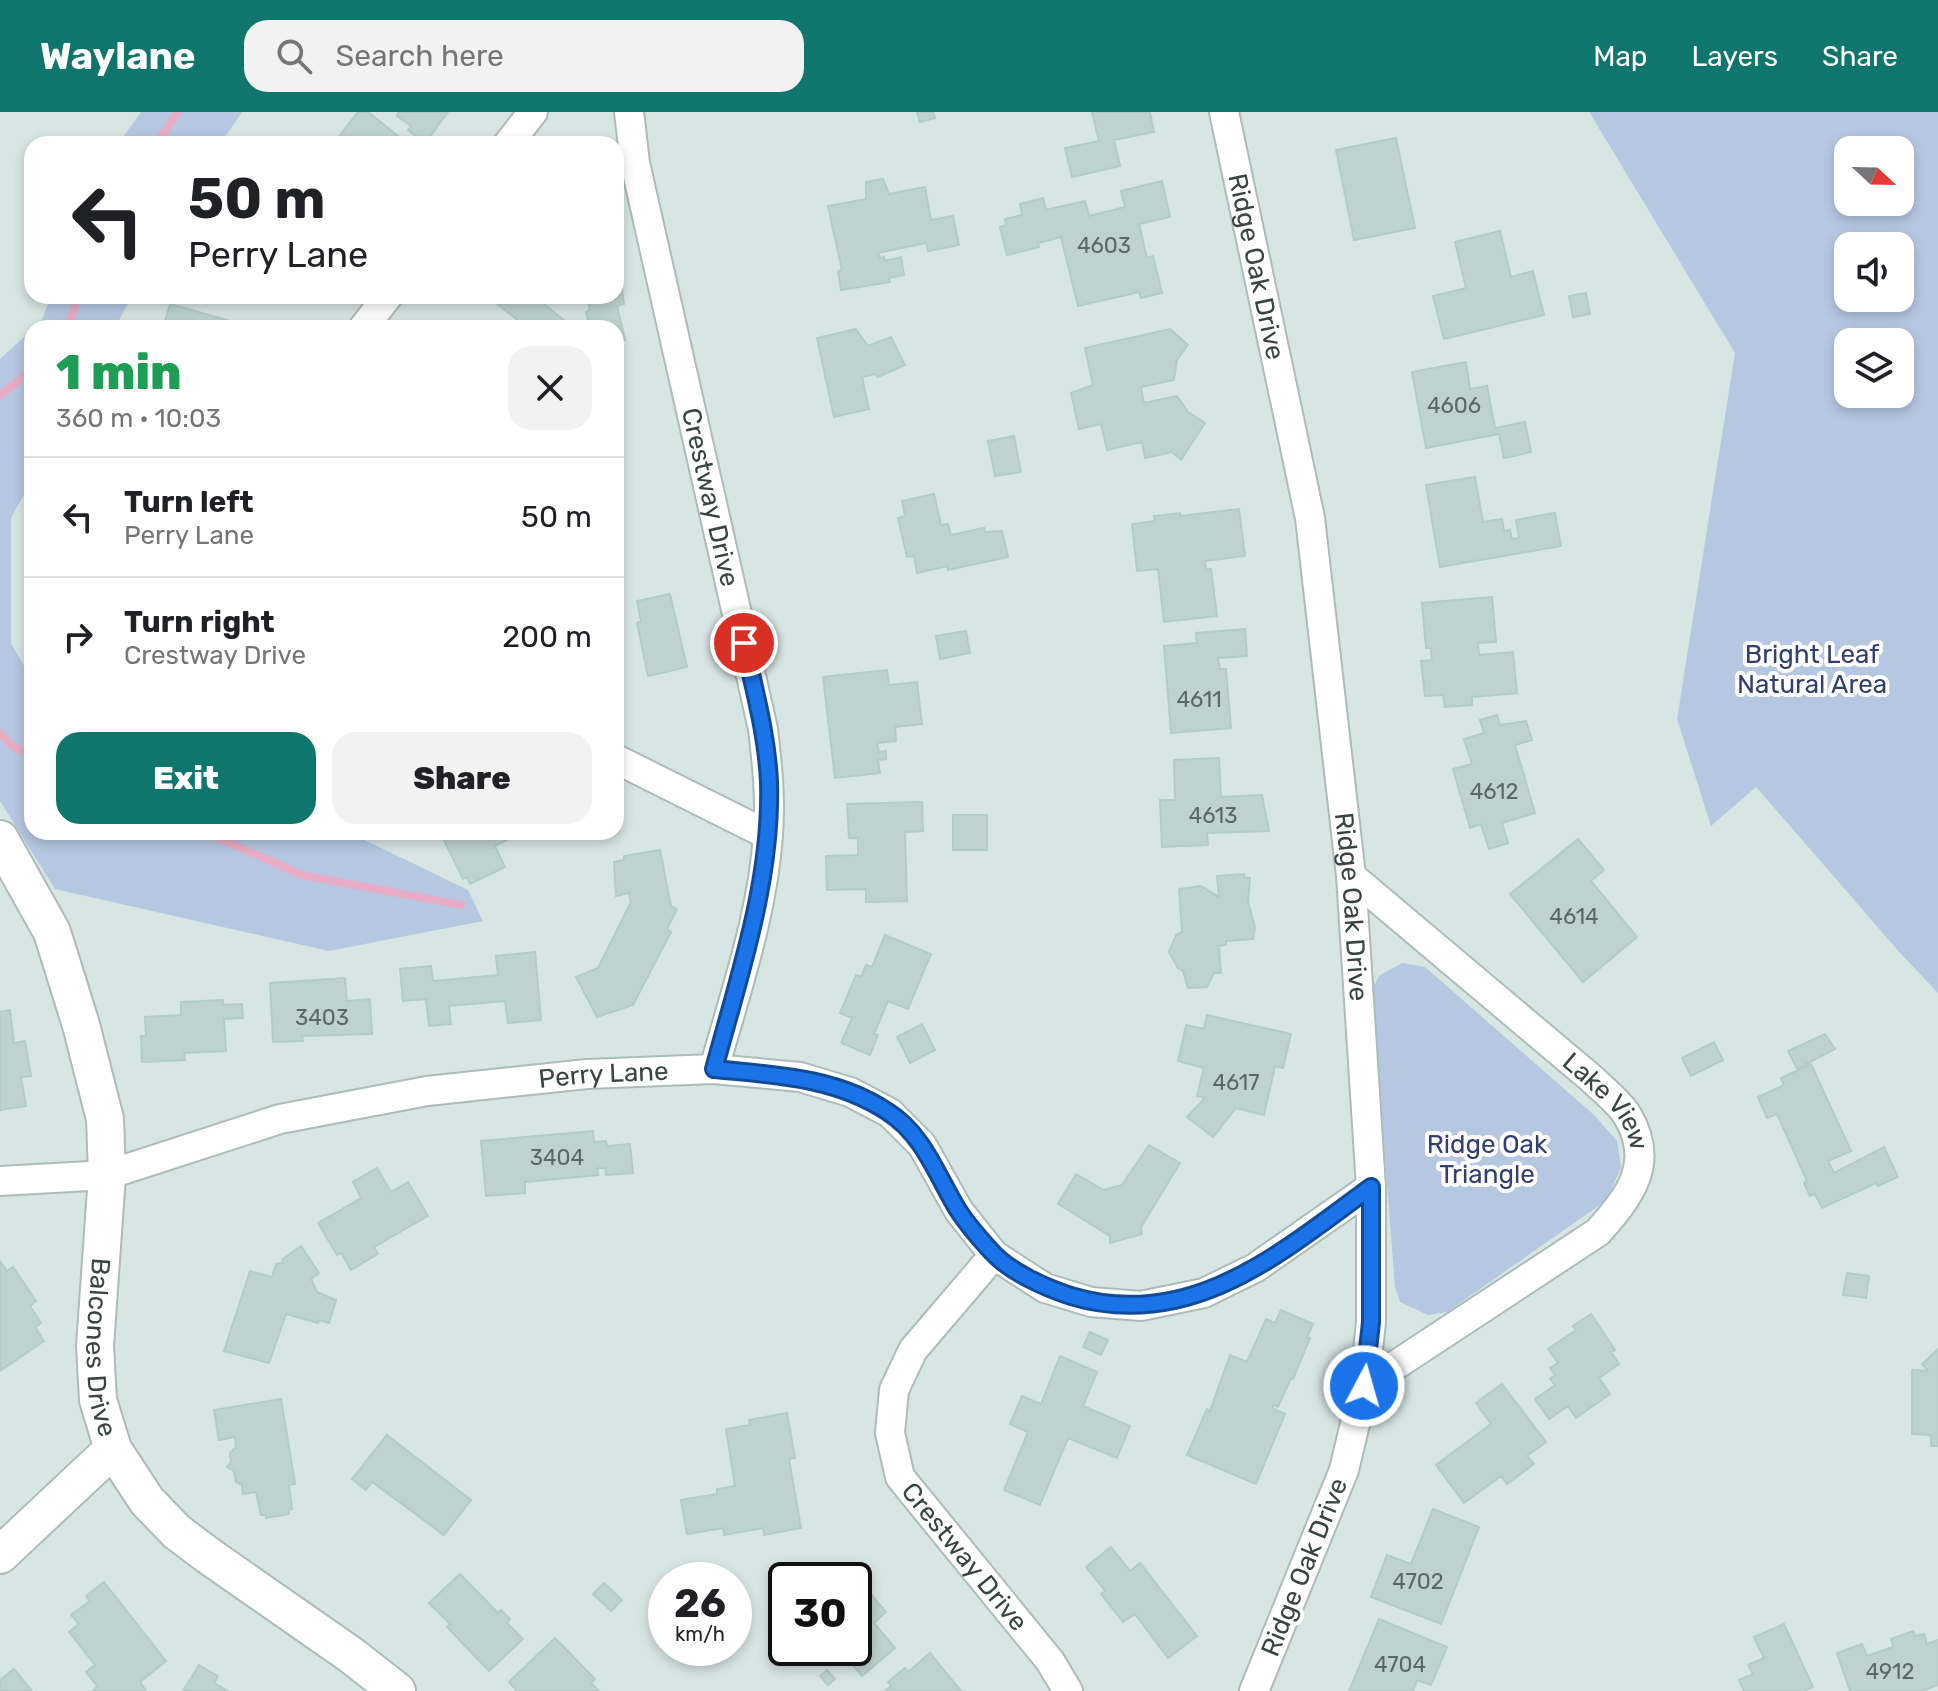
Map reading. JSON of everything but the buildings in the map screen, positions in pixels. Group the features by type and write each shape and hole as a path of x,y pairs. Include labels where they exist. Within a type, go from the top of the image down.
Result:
{"street":[{"path":"514,136 533,112"},
{"name":"Crestway Drive","path":"629,112 635,163 763,729 769,780 768,835 757,904 714,1069"},
{"name":"Ridge Oak Drive","path":"1224,112 1310,518 1351,876 1371,1187 1371,1322 1364,1386 1344,1470 1254,1691"},
{"path":"369,320 382,304"},
{"path":"624,763 768,835"},
{"name":"Balcones Drive","path":"0,839 52,932 81,1025 105,1119 107,1175 95,1346 98,1400 113,1449 147,1501 177,1532 397,1691"},
{"name":"Lake View","path":"1351,876 1592,1079 1627,1114 1636,1140 1640,1170 1623,1204 1598,1232 1364,1386"},
{"name":"Perry Lane","path":"0,1181 107,1175 280,1119 427,1091 587,1074 714,1069 800,1077 850,1092 890,1113 922,1145 959,1211 994,1255 1045,1288 1091,1302 1141,1306 1204,1293 1255,1268 1371,1187"},
{"name":"Crestway Drive","path":"994,1255 913,1350 894,1390 890,1433 900,1477 1050,1661 1068,1691"},
{"path":"0,1555 113,1449"}],"shaded area":[{"path":"0,112 1589,112 1736,353 1677,719 1711,825 1756,787 1938,993 1938,1691 0,1691"}],"green space":[{"path":"141,112 242,112 226,136 124,136"},
{"name":"Bright Leaf Natural Area","path":"1589,112 1938,112 1938,993 1756,787 1711,826 1677,719 1735,353"},
{"path":"48,304 128,304 119,320 42,320"},
{"path":"24,337 24,494 11,518 11,643 24,666 24,839 0,801 0,359"},
{"path":"24,840 365,840 468,890 483,921 329,951 55,889"},
{"name":"Ridge Oak Triangle","path":"1402,963 1425,967 1594,1115 1617,1141 1621,1167 1607,1200 1447,1312 1428,1315 1400,1302 1395,1287 1372,988 1380,975"}],"waterway":[{"path":"162,136 178,112"},
{"path":"70,320 76,304"},
{"path":"0,395 24,376"},
{"path":"0,733 12,746 24,751"},
{"path":"223,840 302,875 461,905"}],"route":[{"path":"744,643 763,729 769,780 768,835 757,904 714,1069 800,1077 850,1092 890,1113 922,1145 959,1211 994,1255 1045,1288 1091,1302 1141,1306 1204,1293 1255,1268 1371,1187 1371,1322 1364,1386"}]}
